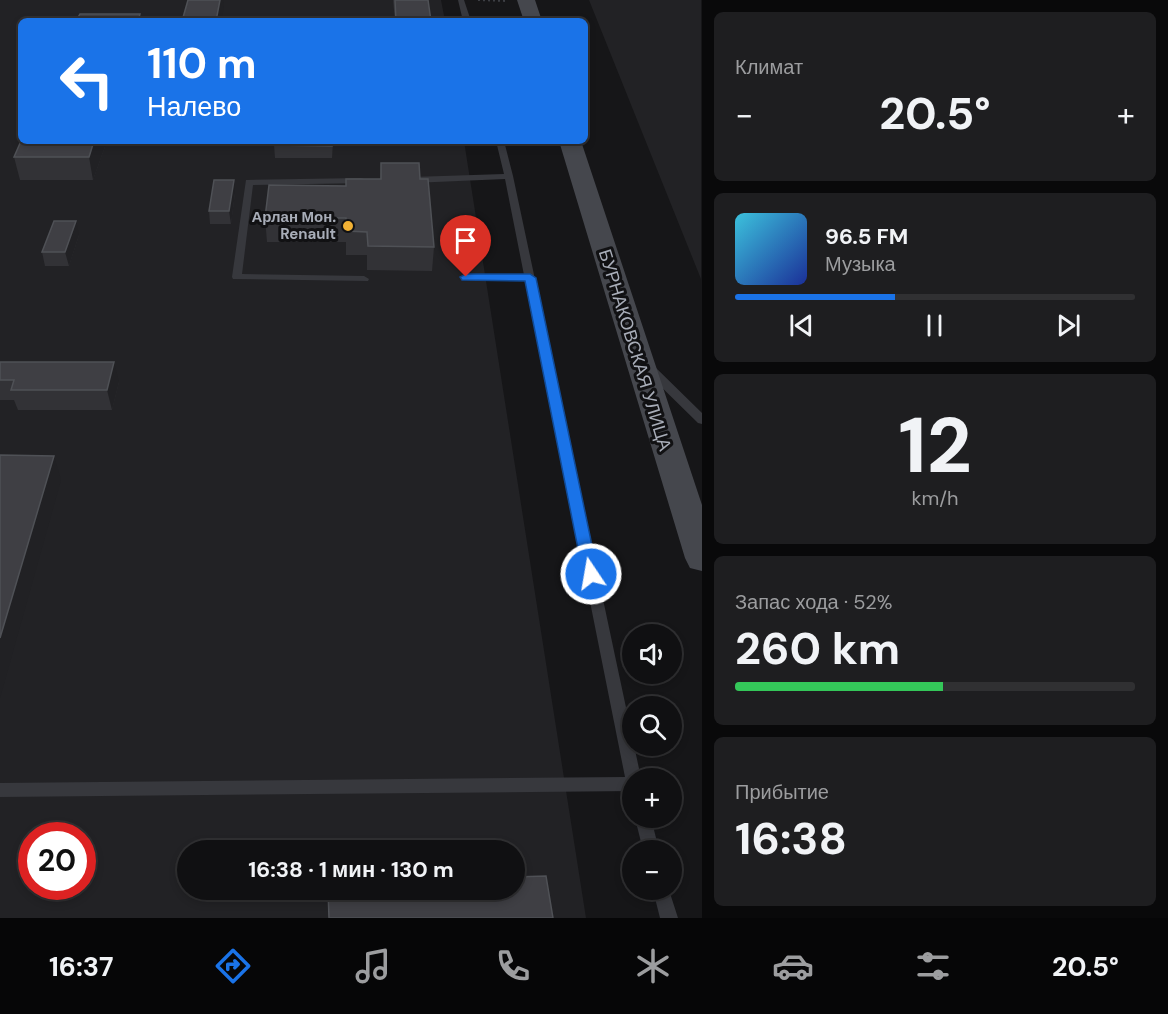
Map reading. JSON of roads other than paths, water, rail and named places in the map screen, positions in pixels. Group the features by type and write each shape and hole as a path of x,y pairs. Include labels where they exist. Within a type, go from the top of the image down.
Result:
{"main road":[{"path":"526,0 532,18"},
{"name":"БУРНАКОВСКАЯ УЛИЦА","path":"571,144 702,558"}],"lane":[{"path":"461,0 466,18"},
{"path":"501,144 631,768"},
{"path":"398,180 509,176"},
{"path":"364,279 237,277 249,182 375,181"},
{"path":"466,277 530,278"},
{"path":"637,357 702,420"},
{"path":"0,790 622,784"},
{"path":"664,900 669,918"}],"place":[{"name":"Арлан Мон. Renault","path":"348,226"}]}
